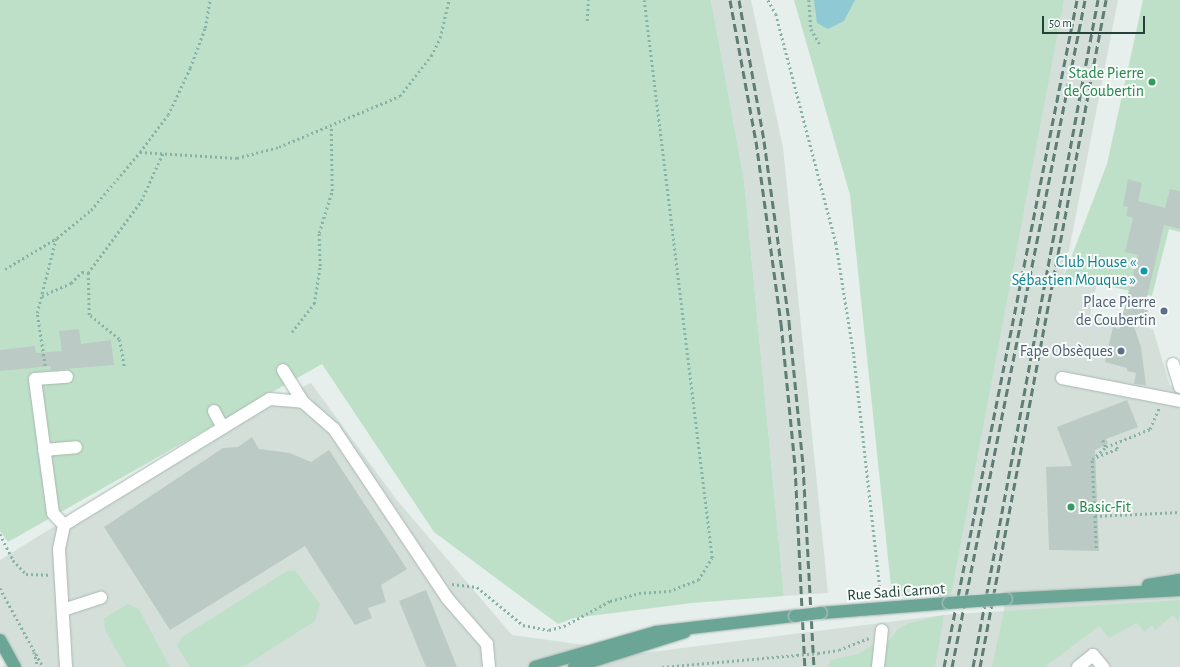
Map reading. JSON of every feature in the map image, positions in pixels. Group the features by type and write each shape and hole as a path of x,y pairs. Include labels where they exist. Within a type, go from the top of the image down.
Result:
{"main road":[{"name":"Rue Sadi Carnot","path":"1092,593 1180,580"},
{"name":"Rue Sadi Carnot","path":"536,667 623,639 703,625 821,613 948,603 1092,593 1180,590"},
{"name":"Rue Sadi Carnot","path":"576,667 641,648 703,625"},
{"path":"0,640 14,666"}],"lane":[{"path":"1173,364 1180,387"},
{"path":"283,370 303,402 334,429 438,584 487,644 489,667"},
{"path":"64,525 53,513 35,379 67,377"},
{"path":"1062,378 1180,401"},
{"path":"66,667 59,549 64,525 270,399 303,402"},
{"path":"214,411 223,428"},
{"path":"44,450 76,447"},
{"path":"63,610 101,598"},
{"path":"878,667 882,630"},
{"path":"1078,667 1093,655 1103,667"}],"path":[{"path":"5,269 57,238 91,210 140,152 168,115 205,28 210,0"},
{"path":"140,152 237,158 279,147 331,127 400,96 431,56 440,38 449,0"},
{"path":"587,21 588,0"},
{"path":"438,584 477,587 523,625 549,630 564,626 610,601 639,593 668,591 698,580 712,558 644,0"},
{"path":"768,0 776,14 836,243 854,356 882,609"},
{"path":"809,0 811,29 820,44"},
{"path":"292,332 314,304 320,266 319,233 332,191 331,127"},
{"path":"124,366 119,339 89,315 88,273 141,201 163,153"},
{"path":"47,378 37,313 57,238"},
{"path":"42,296 71,283 82,272 88,273"},
{"path":"1096,548 1092,496 1092,459 1106,447 1116,445 1150,429 1162,398"},
{"path":"1103,440 1106,447"},
{"path":"1096,456 1117,449 1116,445"},
{"path":"1094,516 1180,512"},
{"path":"0,534 13,560 26,574 60,574"},
{"path":"0,588 43,667"},
{"path":"662,667 818,653 851,646 882,630"},
{"path":"31,644 38,667"}],"shaded area":[{"path":"711,0 751,0 783,147 828,593 784,596 744,179"},
{"path":"1061,0 1118,0 1064,276 1097,284 1090,315 1153,329 1170,386 1180,383 1180,667 0,667 13,663 0,632 0,560 218,425 311,383 396,499 512,635 643,653 944,615 1004,611 1007,591 951,596"}],"green space":[{"path":"0,0 711,0 744,179 784,596 692,603 574,618 558,624 434,532 322,364 8,542 0,531"},
{"path":"794,0 1064,0 951,596 892,596 850,195"},
{"name":"Stade Pierre de Coubertin","path":"1143,0 1180,0 1180,232 1169,229 1152,296 1064,276 1107,164"},
{"path":"295,570 320,604 315,621 243,667 190,667 177,646 182,637 287,571"},
{"path":"1180,600 1179,622 1173,615 1155,630 1152,625 1144,632 1137,623 1109,638 1099,626 1045,667 992,667 1004,611"},
{"path":"128,604 139,609 170,667 126,667 105,630 104,618"},
{"path":"944,615 935,667 884,667 887,643 898,629 909,623"},
{"path":"878,642 874,667 828,667 830,660 858,654"}],"water":[{"path":"814,0 855,0 844,21 828,29 817,23"}],"building":[{"path":"1128,179 1142,183 1138,201 1165,208 1170,189 1180,191 1180,229 1164,225 1144,310 1148,310 1145,324 1132,321 1141,347 1146,385 1134,384 1136,373 1127,371 1127,368 1105,362 1113,327 1119,329 1138,255 1125,252 1133,218 1126,216 1128,207 1123,206"},
{"path":"79,329 81,344 111,340 114,365 51,370 51,366 0,371 0,350 35,346 36,353 62,351 59,331"},
{"path":"1127,400 1138,427 1106,439 1108,444 1095,450 1099,551 1049,550 1046,467 1072,466 1057,427"},
{"path":"252,437 259,449 290,453 311,462 329,450 407,569 381,585 386,602 368,608 372,618 355,625 305,546 170,630 104,527 223,448 238,447"},
{"path":"426,590 457,667 426,667 399,601"}],"railway":[{"path":"730,0 756,141 781,323 795,466 805,667"},
{"path":"739,0 764,141 789,322 803,465 814,667"},
{"path":"944,667 1077,0"},
{"path":"952,667 1085,0"},
{"path":"973,667 1098,0"},
{"path":"980,667 1106,0"}],"place":[{"name":"Stade Pierre de Coubertin","path":"1152,82"},
{"name":"Club House « Sébastien Mouque »","path":"1144,271"},
{"name":"Place Pierre de Coubertin","path":"1164,311"},
{"name":"Fape Obsèques","path":"1121,351"},
{"name":"Basic-Fit","path":"1071,507"}]}
